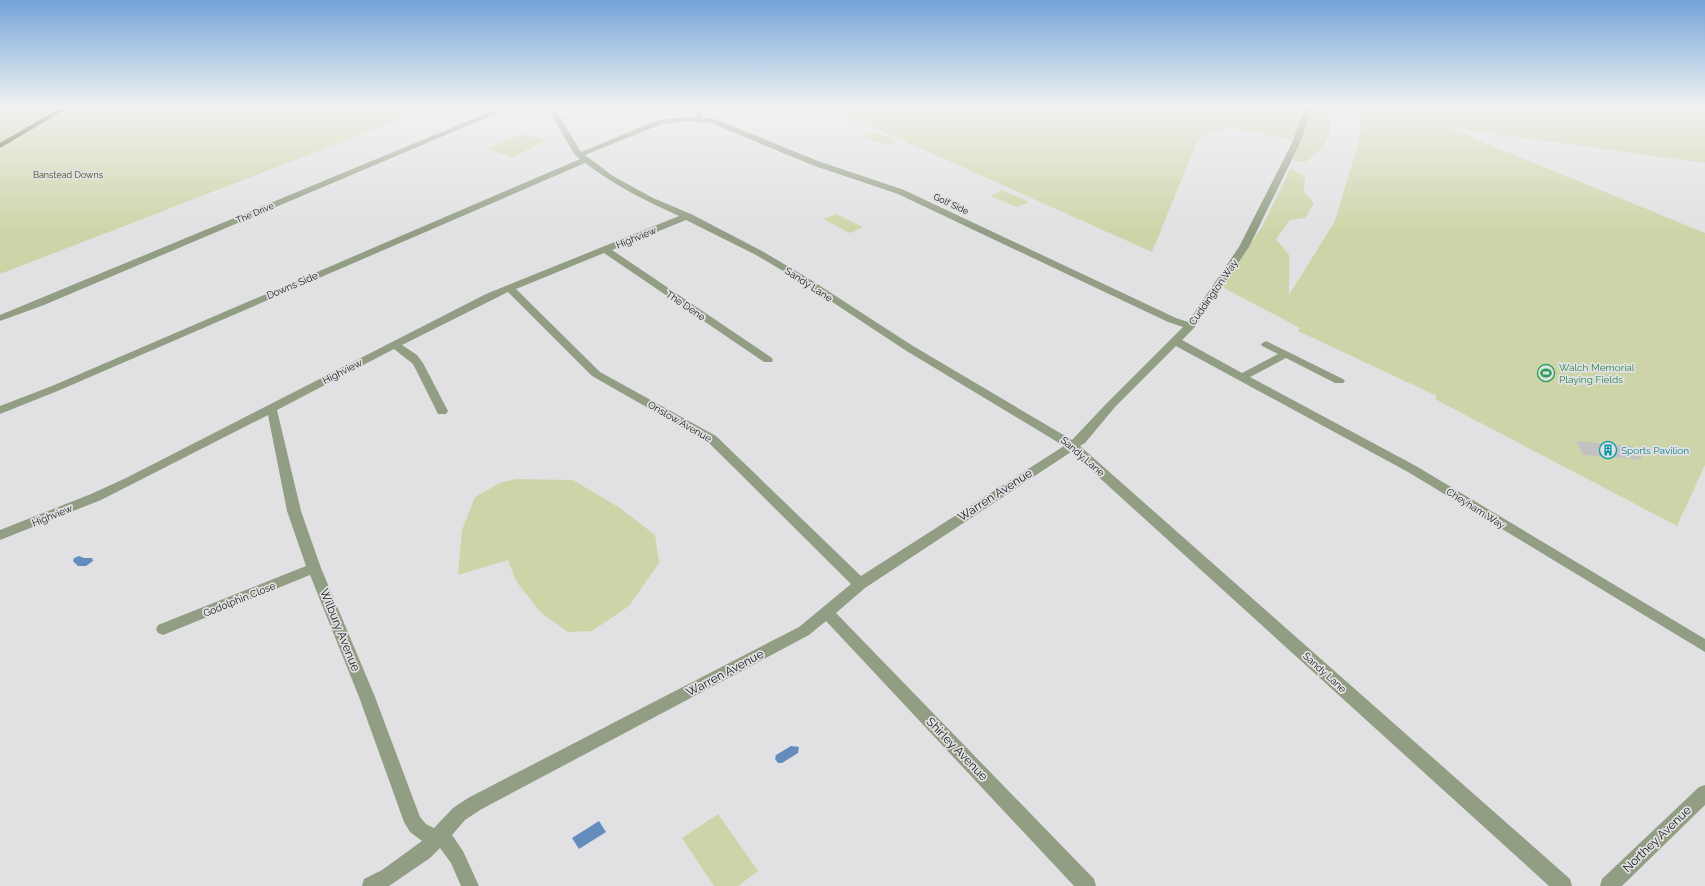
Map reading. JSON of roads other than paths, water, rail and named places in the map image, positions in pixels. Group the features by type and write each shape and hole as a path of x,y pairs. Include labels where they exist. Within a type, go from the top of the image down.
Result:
{"street":[{"name":"The Drive","path":"0,318 47,300 410,148"},
{"name":"Sandy Lane","path":"576,148 582,157 629,189 718,230 792,272 909,348 1057,434 1072,445 1563,886"},
{"name":"Golf Side","path":"582,157 602,148"},
{"name":"Golf Side","path":"779,148 814,163 901,192 1172,320 1190,326"},
{"name":"Cuddington Way","path":"1072,445 1081,440 1111,405 1190,326 1244,247 1293,148"},
{"name":"Downs Side","path":"0,410 56,388 582,157"},
{"name":"Highview","path":"0,535 96,497 394,344 509,287 688,216"},
{"name":"The Dene","path":"604,249 768,360"},
{"name":"Onslow Avenue","path":"509,287 596,374 712,439 860,584"},
{"name":"Cheyham Way","path":"1175,341 1412,469 1705,646"},
{"path":"394,344 413,357 418,363 442,411"},
{"path":"1266,344 1339,380"},
{"path":"1242,377 1286,354"},
{"name":"Wilbury Avenue","path":"268,409 273,412 294,511 314,568 368,698 413,822 418,830 424,834 445,840 457,857 470,886"},
{"name":"Warren Avenue","path":"371,886 389,876 424,852 436,837 459,814 474,804 804,631 860,584 1072,445"},
{"name":"Godolphin Close","path":"163,629 314,568"},
{"name":"Shirley Avenue","path":"827,613 1087,886"},
{"name":"Northey Avenue","path":"1609,886 1705,793"}],"water":[{"path":"79,556 84,558 92,558 93,561 86,566 78,566 73,561 74,558"},
{"path":"791,746 799,747 798,753 782,763 778,763 775,759 776,755"},
{"path":"599,821 606,832 579,849 572,838"}],"place":[{"name":"Walch Memorial Playing Fields","path":"1546,373"},
{"name":"Sports Pavilion","path":"1608,450"}],"park label":[{"name":"Banstead Downs","path":"68,175"}]}
